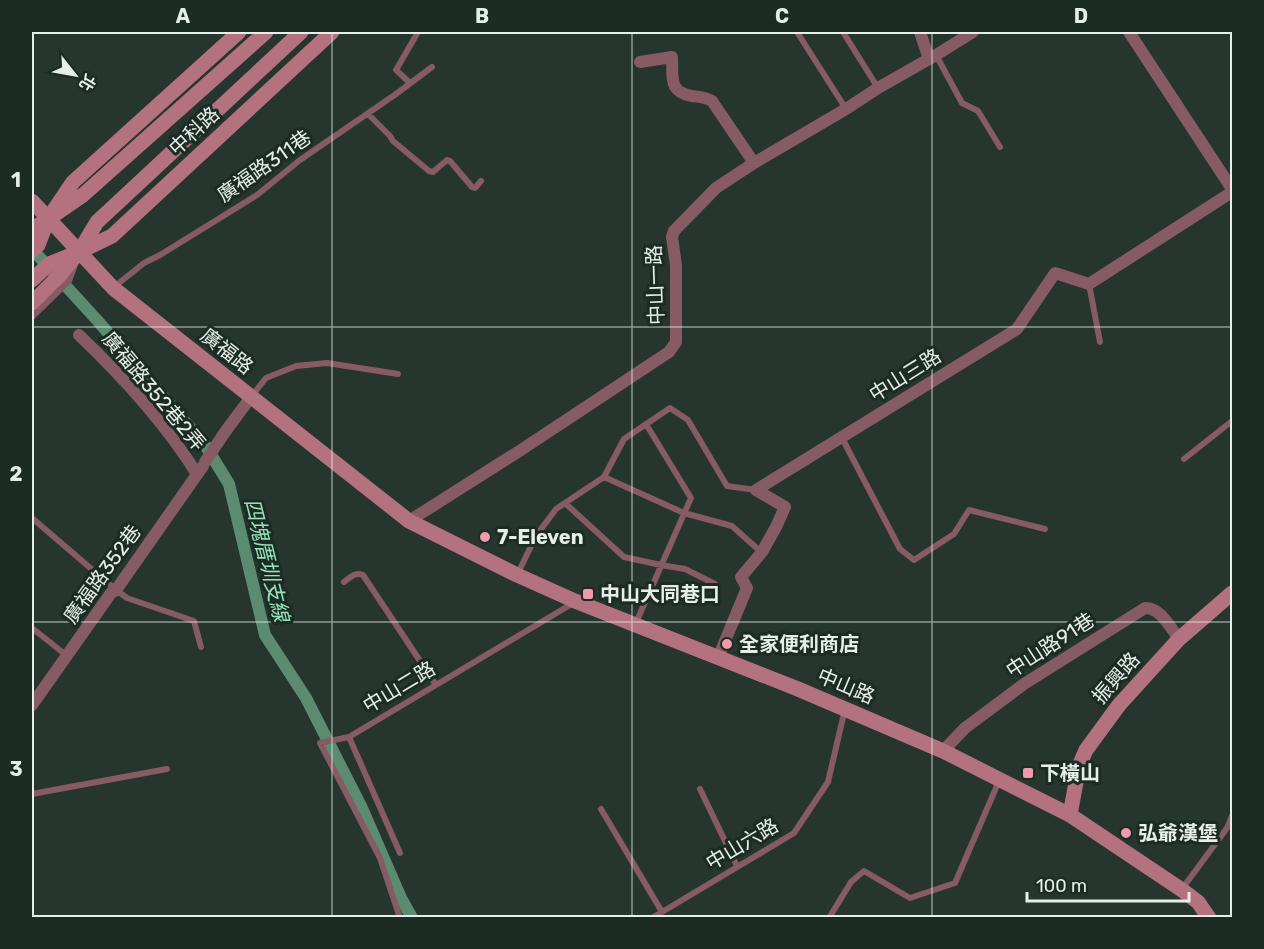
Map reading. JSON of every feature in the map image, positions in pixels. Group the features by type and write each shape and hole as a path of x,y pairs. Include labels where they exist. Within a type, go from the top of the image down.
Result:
{"street":[{"name":"中科路","path":"35,248 48,219 73,182 239,32"},
{"name":"中科路","path":"32,226 48,219 83,195 266,32"},
{"name":"中科路","path":"40,299 64,279 97,222 301,32"},
{"name":"中科路","path":"32,280 49,264 112,236 332,32"},
{"path":"920,32 932,57"},
{"name":"中山一路","path":"409,521 669,352 676,342 676,265 672,237 674,231 716,188 973,32"},
{"path":"1089,284 1233,190 1129,32"},
{"path":"640,62 672,57 674,87 677,91 712,101 754,163"},
{"name":"廣福路","path":"32,201 113,288 409,521"},
{"name":"中山三路","path":"756,490 1017,329 1055,273 1089,284"},
{"name":"廣福路352巷2弄","path":"79,335 98,352 202,467"},
{"name":"廣福路352巷","path":"32,705 251,398"},
{"path":"718,658 747,588 741,577 762,552 785,507 756,490"},
{"name":"中山路","path":"409,521 517,576 575,601 845,709 943,751 1070,815 1182,890 1198,902 1209,918"},
{"name":"振興路","path":"1070,815 1079,766 1086,750 1119,705 1179,639 1233,593"},
{"name":"中山路91巷","path":"943,751 965,728 1024,684 1145,608 1152,608 1164,618 1179,639"}],"lane":[{"path":"410,83 396,70 418,32"},
{"path":"797,32 846,109"},
{"path":"843,32 878,88"},
{"path":"932,57 962,103 978,111 999,147"},
{"name":"廣福路311巷","path":"113,288 144,263 257,195 300,160 432,67"},
{"path":"368,114 390,135 393,141 429,171 433,172 447,160 472,187 475,188 481,181"},
{"path":"1089,284 1100,342"},
{"name":"中科路","path":"32,317 40,299"},
{"path":"251,398 266,378 296,366 327,363 398,374"},
{"path":"517,576 536,536 556,509 604,477 624,439 670,408 688,420 727,486 756,490"},
{"path":"1184,459 1233,421"},
{"path":"635,625 691,498 646,424"},
{"path":"842,438 900,549 914,560 954,534 969,510 1045,529"},
{"path":"604,477 684,513 732,526 762,552"},
{"path":"565,503 624,557 685,569 715,584"},
{"path":"32,518 127,598 194,621 201,647"},
{"path":"344,582 358,573 368,580 436,685"},
{"name":"中山二路","path":"400,853 349,737 575,601"},
{"path":"32,628 66,655"},
{"name":"中山六路","path":"652,918 794,832 828,782 845,709"},
{"path":"349,737 320,743 380,858 400,918"},
{"path":"32,794 167,769"},
{"path":"829,918 851,882 864,871 910,898 955,883 999,780"},
{"path":"700,789 737,866"},
{"path":"601,809 662,912"},
{"path":"1182,890 1227,828 1233,816"}],"waterway":[{"name":"四塊厝圳支線","path":"32,249 205,445 229,484 265,635 306,698 361,806 412,918"}],"place":[{"name":"7-Eleven","path":"485,537"},
{"name":"中山大同巷口","path":"588,594"},
{"name":"全家便利商店","path":"727,644"},
{"name":"下橫山","path":"1028,773"},
{"name":"弘爺漢堡","path":"1126,833"}]}
